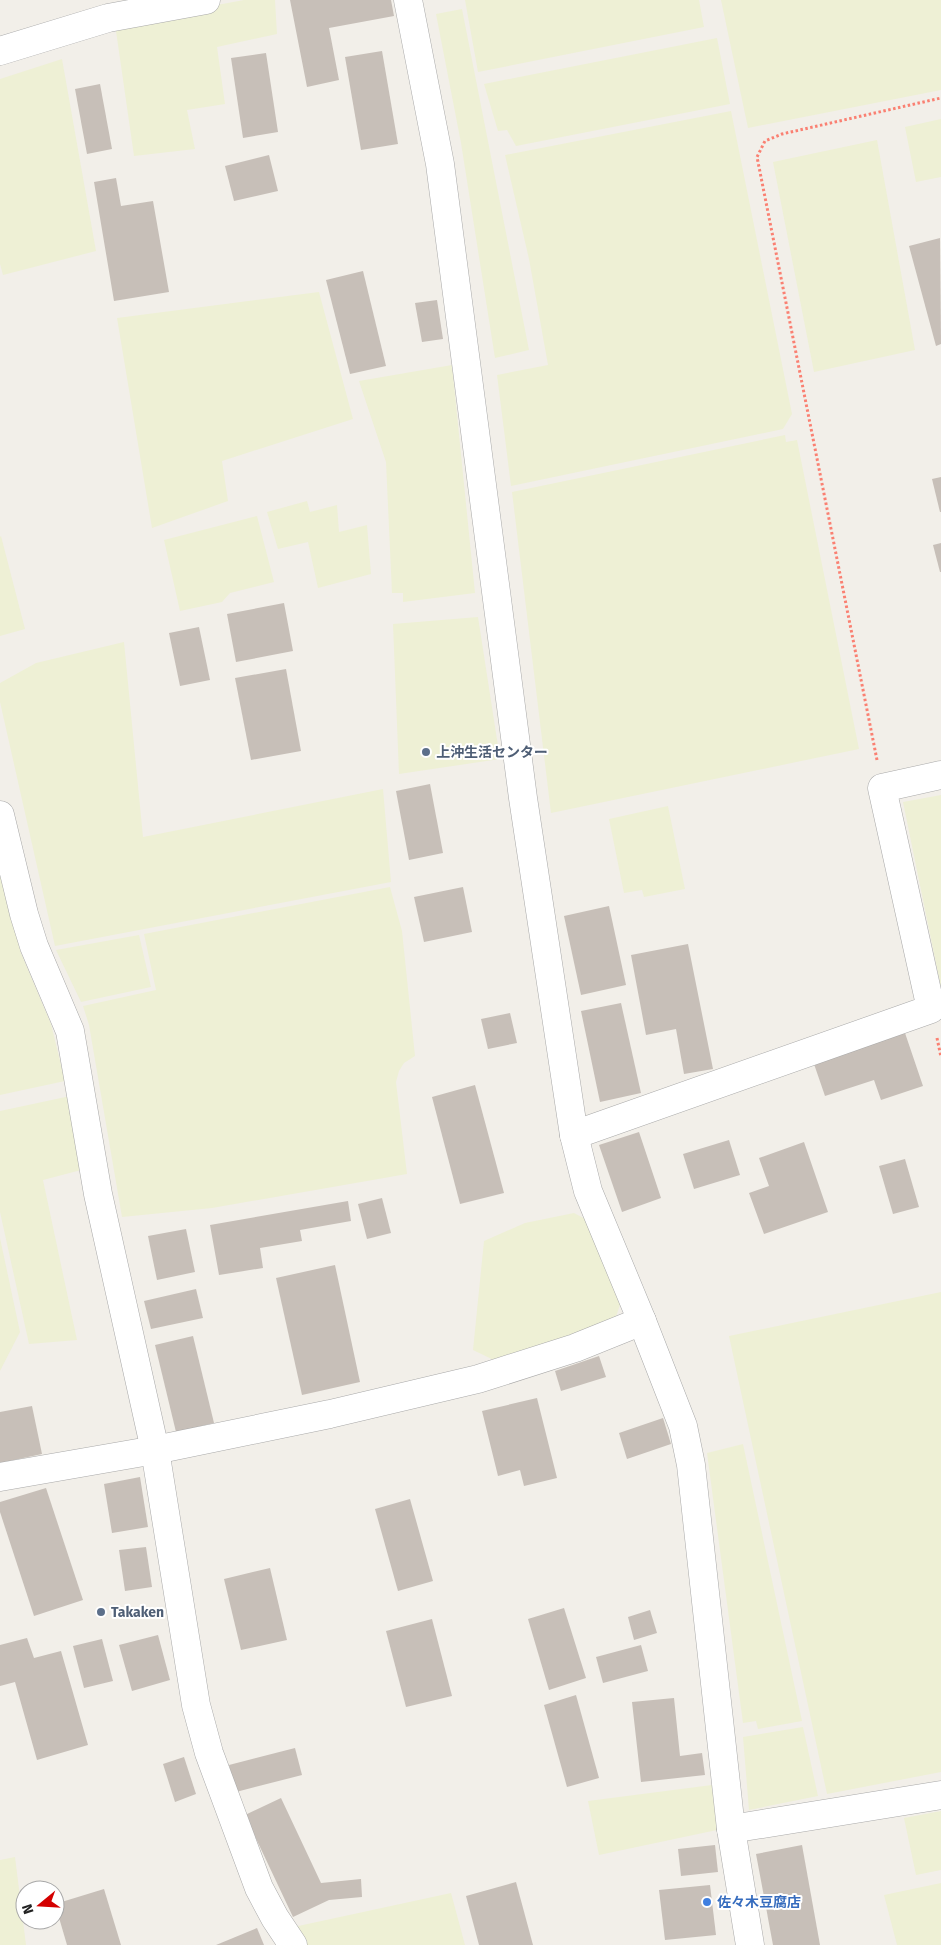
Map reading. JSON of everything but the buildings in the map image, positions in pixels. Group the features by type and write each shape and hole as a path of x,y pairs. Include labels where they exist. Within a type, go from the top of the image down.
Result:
{"street":[{"path":"0,51 108,18 206,0"},
{"path":"408,0 440,164 523,798 574,1135 588,1191 642,1320 683,1426 691,1465 731,1829 750,1945"},
{"path":"574,1135 931,1009 882,788 941,775"},
{"path":"0,815 24,914 34,946 70,1031 98,1194 155,1450 196,1704 209,1753 259,1888 275,1918 293,1945"},
{"path":"0,1477 155,1450 330,1414 478,1379 575,1348 642,1320"},
{"path":"731,1829 941,1795"}],"path":[{"path":"882,788 757,157 765,141 782,134 941,98"}],"green space":[{"path":"244,0 275,0 277,34 217,47 225,104 187,110 195,149 134,156 115,24"},
{"path":"465,0 699,0 704,27 478,72"},
{"path":"721,0 941,0 941,90 748,128"},
{"path":"462,9 529,350 495,358 461,143 436,14"},
{"path":"717,38 730,104 516,146 507,130 498,131 484,84"},
{"path":"62,59 96,251 3,275 0,264 0,79"},
{"path":"731,111 792,414 783,429 511,486 497,375 548,365 529,259 505,155"},
{"path":"941,119 941,177 916,182 905,127"},
{"path":"877,140 915,350 814,372 773,162"},
{"path":"319,292 353,419 222,461 228,501 152,528 117,318"},
{"path":"452,365 475,593 403,602 403,593 392,593 386,462 359,381"},
{"path":"785,435 786,442 797,440 859,749 551,813 512,492"},
{"path":"307,501 310,512 337,505 339,532 367,525 371,574 318,588 308,542 278,549 267,512"},
{"path":"257,516 274,582 230,593 222,602 180,611 164,540"},
{"path":"0,537 25,629 0,636"},
{"path":"478,617 500,759 399,774 393,624"},
{"path":"124,642 143,837 383,789 391,882 55,946 0,702 0,683 36,663"},
{"path":"941,795 941,988 903,802"},
{"path":"668,806 685,889 644,897 642,890 624,893 609,819"},
{"path":"0,873 21,953 51,1024 65,1081 0,1095"},
{"path":"390,887 402,931 415,1056 404,1063 399,1071 396,1082 407,1174 212,1208 122,1217 89,1025 83,1006 156,990 144,934"},
{"path":"139,935 151,987 81,1002 56,950"},
{"path":"75,1095 85,1169 43,1180 77,1340 29,1344 0,1212 0,1111"},
{"path":"574,1213 591,1222 621,1302 612,1328 502,1364 473,1350 484,1241 525,1223"},
{"path":"0,1238 20,1332 0,1371"},
{"path":"941,1292 941,1772 827,1794 729,1336"},
{"path":"743,1444 802,1721 758,1729 756,1721 743,1723 707,1453"},
{"path":"803,1727 818,1796 749,1810 743,1737"},
{"path":"712,1785 717,1830 599,1855 588,1801"},
{"path":"941,1811 941,1870 916,1875 904,1818"},
{"path":"15,1857 18,1880 15,1880 15,1930 24,1930 26,1945 0,1945 0,1860"},
{"path":"941,1883 941,1945 897,1945 884,1895"},
{"path":"451,1893 465,1945 304,1945 289,1928"}],"place":[{"name":"上沖生活センター","path":"426,752"},
{"name":"Takaken","path":"101,1612"},
{"name":"佐々木豆腐店","path":"707,1902"}]}
